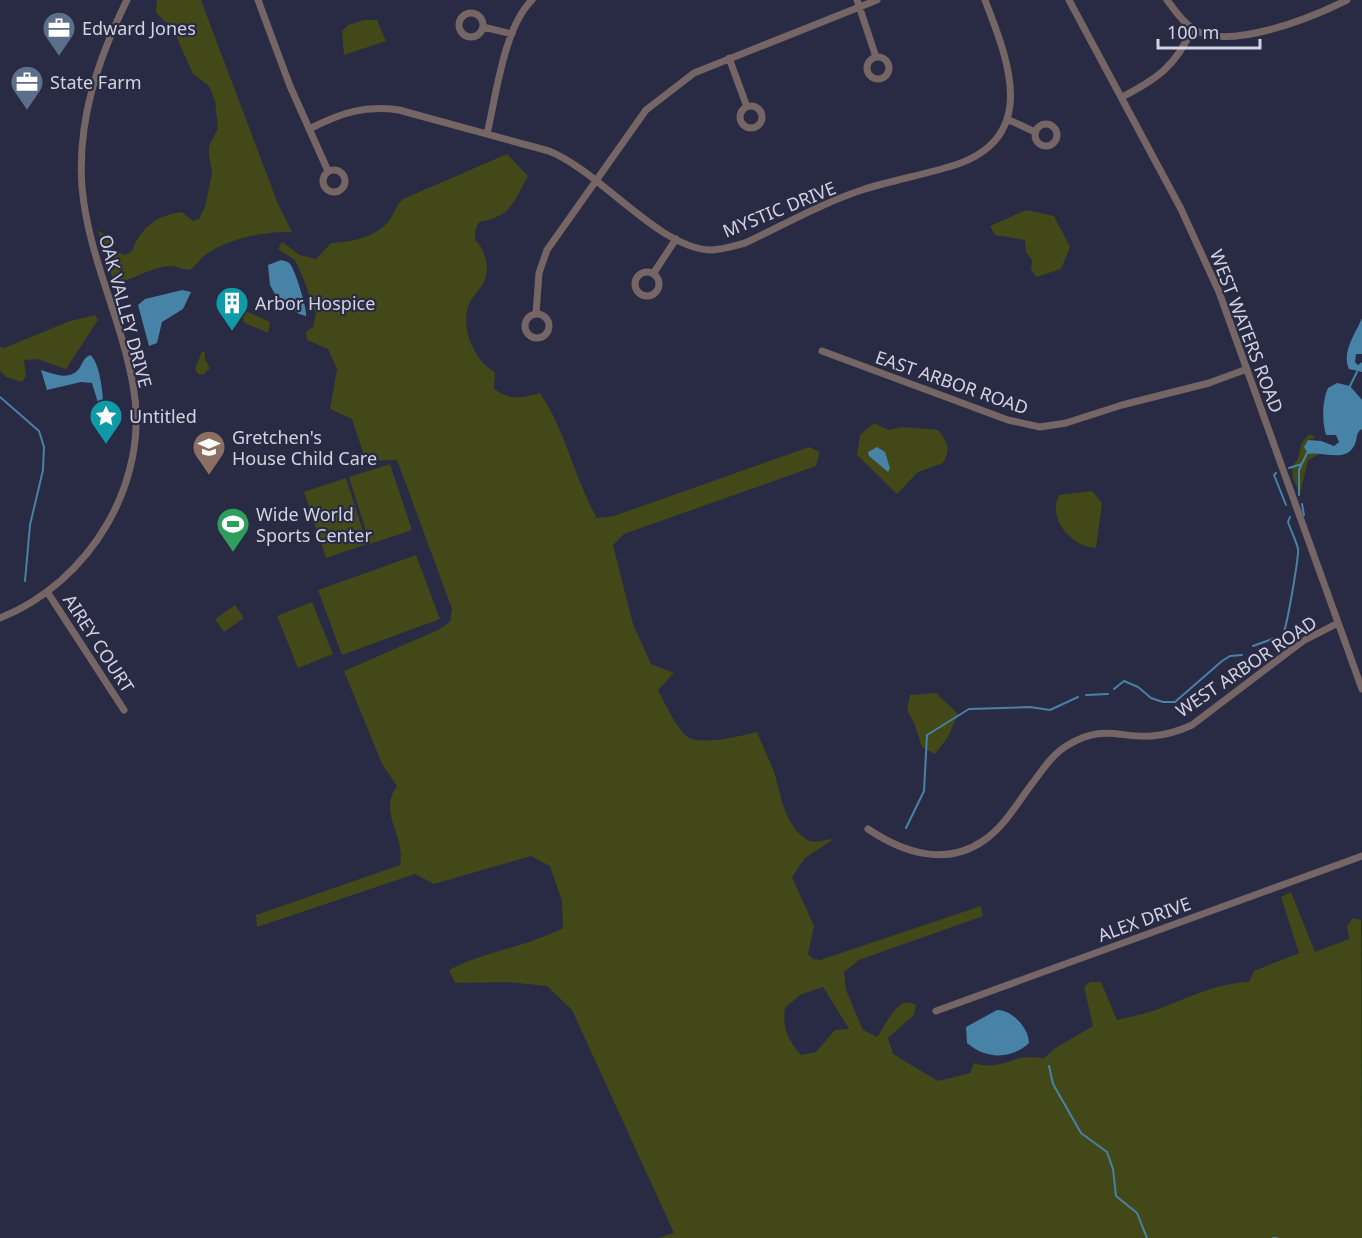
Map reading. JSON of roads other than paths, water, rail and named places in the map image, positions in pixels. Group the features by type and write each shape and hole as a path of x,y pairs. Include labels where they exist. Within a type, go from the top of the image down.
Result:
{"street":[{"name":"OAK VALLEY DRIVE","path":"0,618 48,593 74,570 110,519 128,476 136,431 133,384 91,240 82,185 82,149 92,89 107,41 127,0"},
{"path":"258,0 290,86 328,171"},
{"path":"487,134 512,34 525,7 532,0"},
{"path":"536,314 539,273 547,250 646,110 666,92 694,73 858,3 877,0"},
{"name":"MYSTIC DRIVE","path":"309,129 348,111 375,106 399,110 551,152 596,180 676,239 710,250 746,243 861,190 970,159 996,138 1010,111 1011,79 985,0"},
{"name":"WEST WATERS ROAD","path":"1069,0 1190,226 1219,292 1362,689"},
{"path":"1167,0 1192,28 1215,36 1241,36 1310,15 1347,0"},
{"path":"858,3 876,57"},
{"path":"483,27 512,34"},
{"path":"1122,97 1151,82 1165,71 1192,28"},
{"path":"729,58 747,107"},
{"path":"1007,118 1035,132"},
{"path":"653,274 676,239"},
{"name":"EAST ARBOR ROAD","path":"822,351 1008,420 1040,427 1066,423 1122,405 1209,383 1246,369"},
{"name":"AIREY COURT","path":"48,593 124,710"},
{"name":"WEST ARBOR ROAD","path":"868,829 888,843 909,851 933,856 958,852 983,841 990,835 1046,765 1067,745 1113,731 1150,736 1172,733 1192,725 1303,641 1338,623"},
{"name":"ALEX DRIVE","path":"936,1011 1362,856"}],"water":[{"path":"281,260 288,262 292,267 303,298 306,316 299,314 276,296 270,285 268,265"},
{"path":"182,290 191,292 183,309 162,322 157,343 149,346 138,305 145,299"},
{"path":"1362,318 1362,354 1356,354 1355,362 1358,365 1362,362 1362,372 1349,369 1347,356 1350,343"},
{"path":"90,355 99,372 103,410 99,406 92,383 81,382 47,390 41,370 64,376 69,375 78,370"},
{"path":"1337,383 1350,386 1362,400 1362,429 1357,434 1354,446 1345,454 1308,454 1304,447 1308,440 1321,441 1334,446 1339,442 1336,435 1326,435 1323,418 1328,388"},
{"path":"877,447 885,452 890,468 888,472 869,456 868,452"},
{"path":"997,1010 1009,1013 1023,1026 1029,1043 1022,1049 1006,1055 990,1055 967,1043 966,1027"}],"waterway":[{"path":"1350,386 1357,372"},
{"path":"0,397 39,431 44,447 43,470 30,525 25,581"},
{"path":"1299,495 1299,470 1307,453"},
{"path":"1289,468 1302,464"},
{"path":"1276,473 1274,475 1286,505"},
{"path":"1302,504 1304,515"},
{"path":"1283,634 1298,554 1288,522 1290,517"},
{"path":"1253,646 1275,638"},
{"path":"1114,689 1124,681 1138,687 1151,698 1163,702 1175,702 1222,661 1230,656 1242,655"},
{"path":"1086,695 1108,694"},
{"path":"906,828 924,791 927,735 969,709 1030,707 1050,710 1078,697"},
{"path":"1049,1066 1053,1084 1081,1133 1107,1152 1113,1169 1116,1196 1137,1213 1147,1238"}],"place":[{"name":"Edward Jones","path":"59,57"},
{"name":"State Farm","path":"27,111"},
{"name":"Arbor Hospice","path":"232,332"},
{"name":"Untitled","path":"106,445"},
{"name":"Gretchen's House Child Care","path":"209,476"},
{"name":"Wide World Sports Center","path":"233,553"}]}
